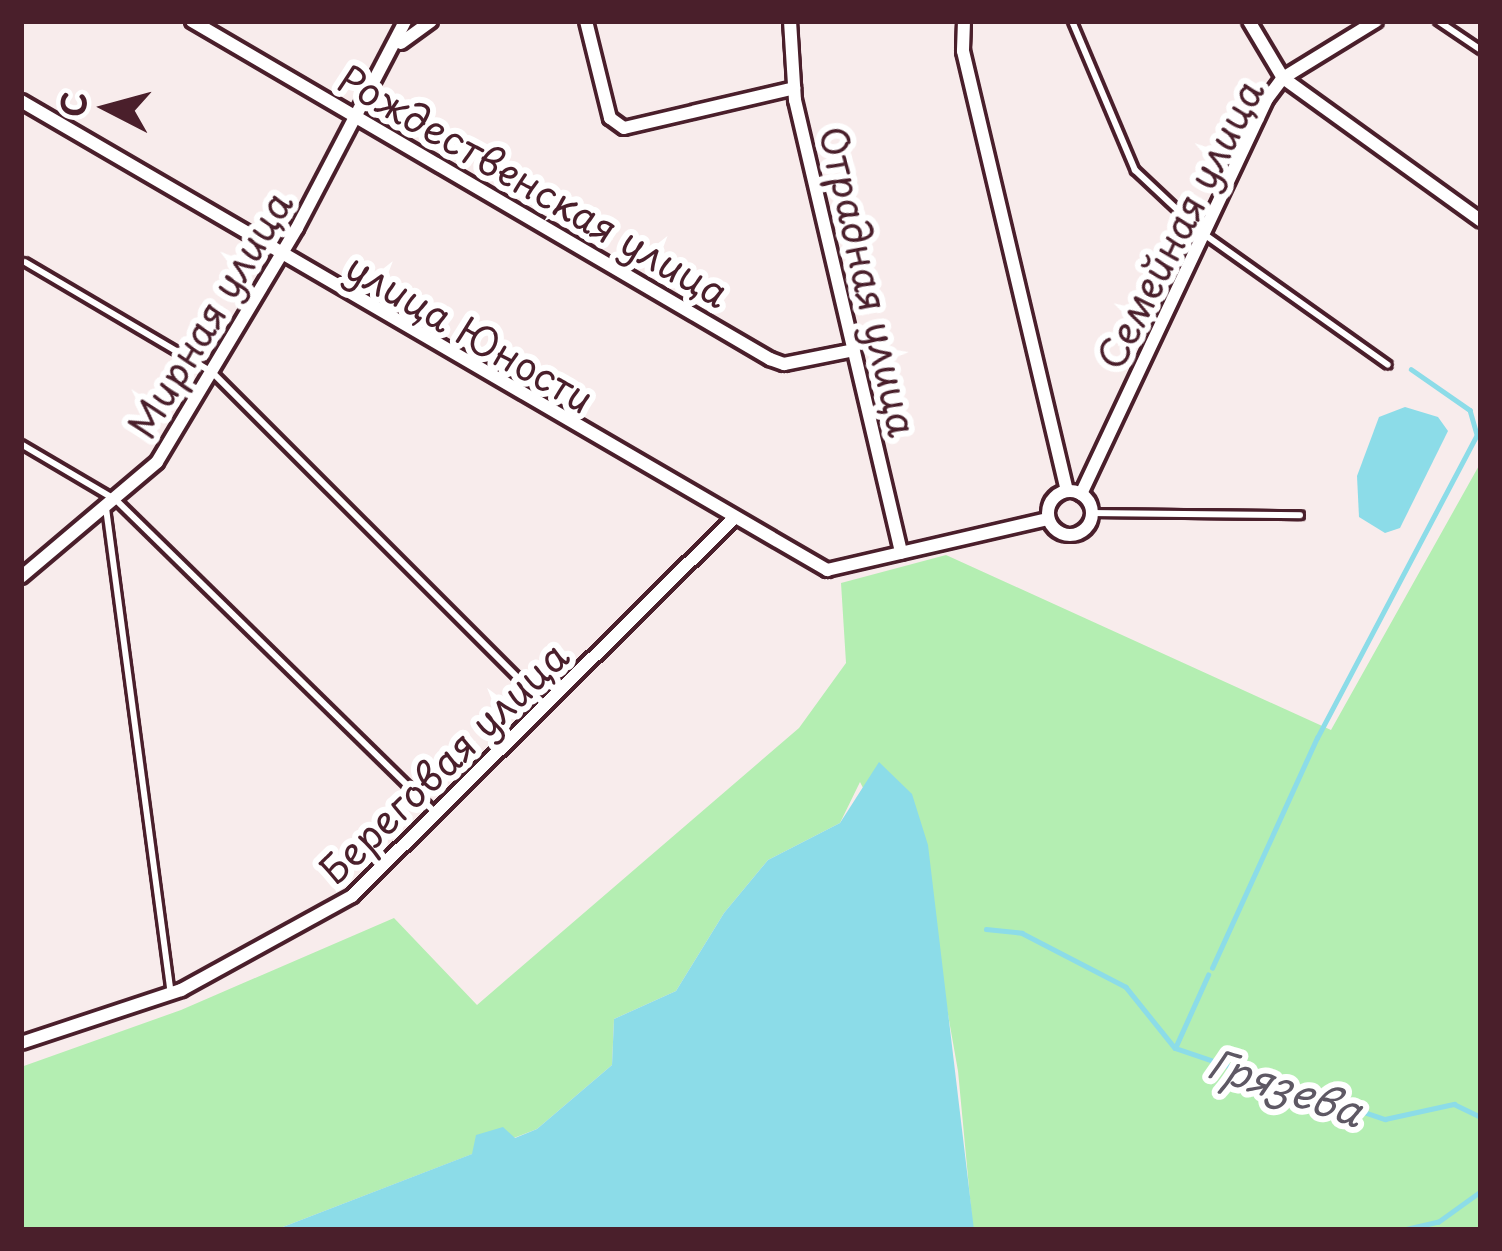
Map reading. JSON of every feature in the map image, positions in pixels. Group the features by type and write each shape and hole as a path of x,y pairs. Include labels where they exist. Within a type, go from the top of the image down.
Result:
{"street":[{"name":"Рождественская улица","path":"192,21 770,359 784,364 854,350"},
{"name":"Мирная улица","path":"21,577 157,462 359,117 400,43 405,21"},
{"name":"Мирная улица","path":"400,43 431,21"},
{"path":"586,21 610,118 624,128 794,88"},
{"name":"Отрадная улица","path":"790,21 794,88 902,553"},
{"path":"1249,21 1283,78 1481,221"},
{"name":"Семейная улица","path":"1074,492 1201,232 1283,78 1376,21"},
{"path":"963,23 1074,492 1092,513 1076,535 1062,534 1048,519 1053,498 1074,492"},
{"name":"улица Юности","path":"21,101 280,257 827,570 1048,519"},
{"name":"Береговая улица","path":"21,1043 171,994 315,922 437,814 734,518"}],"lane":[{"path":"963,23 982,21"},
{"path":"1072,21 1135,170 1201,232 1388,365"},
{"path":"1438,21 1481,50"},
{"path":"25,262 212,372 546,706"},
{"path":"21,443 111,504 437,814"},
{"path":"111,504 171,994"},
{"path":"1092,513 1300,515"}],"green space":[{"path":"1481,462 1481,1230 973,1230 958,1071 932,924 860,782 840,823 768,860 724,913 676,991 614,1019 612,1065 537,1129 275,1230 21,1230 21,1067 181,1010 394,918 477,1005 799,728 846,663 841,583 946,555 1331,730"}],"water":[{"path":"1405,407 1438,417 1448,431 1400,528 1385,533 1359,517 1357,476 1379,417"},
{"path":"879,762 912,794 928,845 974,1230 275,1230 472,1154 476,1135 503,1127 515,1138 537,1129 612,1065 614,1019 676,991 724,913 768,860 840,823"}],"waterway":[{"path":"1411,369 1470,410 1477,434"},
{"path":"1212,968 1317,738 1481,427"},
{"name":"Грязева","path":"986,929 1022,933 1126,987 1175,1048 1385,1119 1454,1104 1481,1117"},
{"path":"1176,1046 1208,975"},
{"path":"1402,1230 1438,1222 1481,1191"}]}
